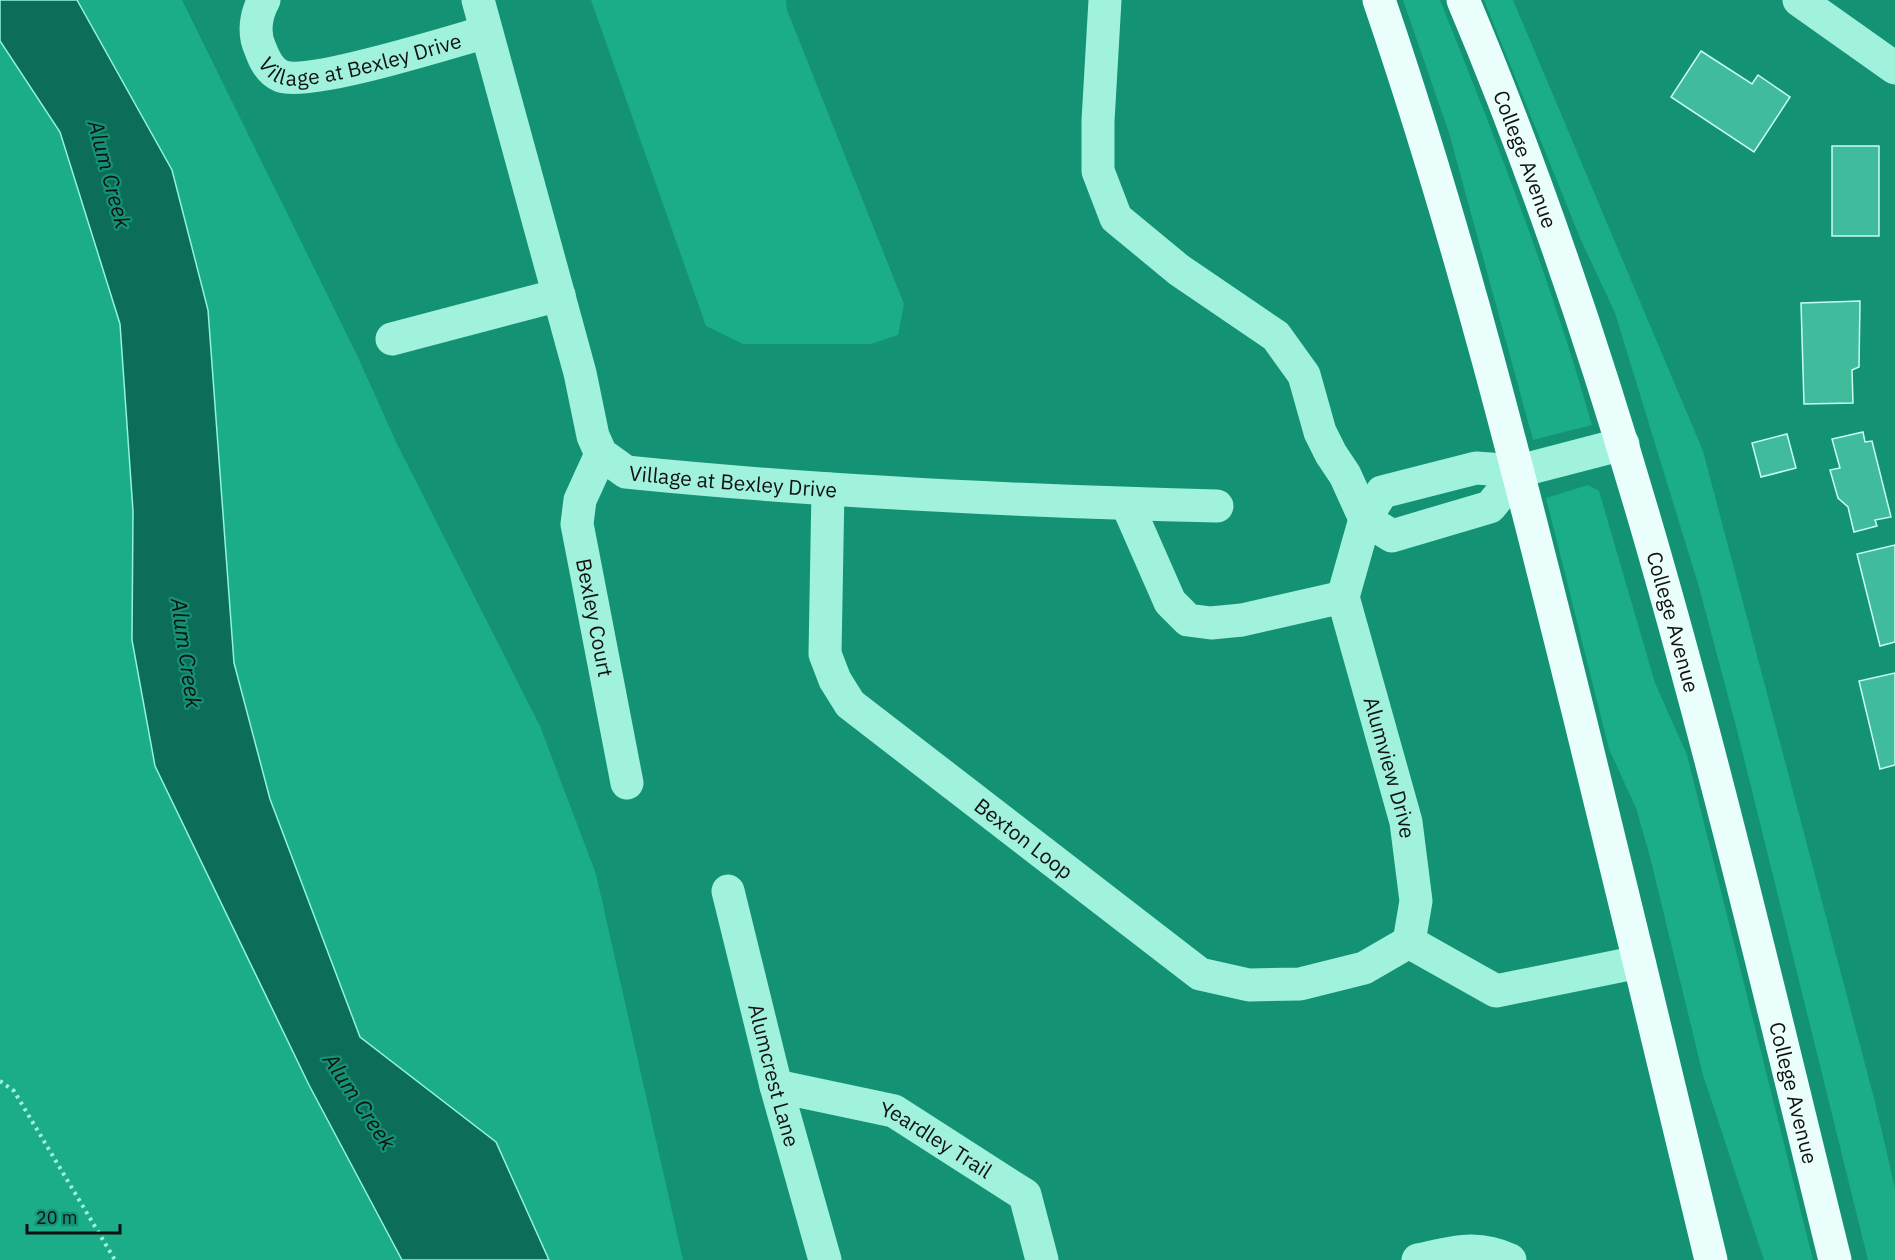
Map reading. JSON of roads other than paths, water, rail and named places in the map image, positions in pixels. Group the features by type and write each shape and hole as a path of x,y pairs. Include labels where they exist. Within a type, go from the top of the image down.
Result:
{"main road":[{"path":"1378,0 1418,115 1467,280 1519,471 1711,1260"},
{"name":"College Avenue","path":"1463,0 1553,232 1623,444 1666,594 1734,854 1835,1260"}],"street":[{"name":"Village at Bexley Drive","path":"264,0 256,21 256,39 267,65 282,76 312,77 486,32"},
{"name":"Village at Bexley Drive","path":"478,0 580,373 593,436 601,454 626,472 828,489 1127,504 1217,506"},
{"path":"1105,0 1098,121 1098,171 1116,218 1179,270 1276,336 1304,375 1320,432 1345,475 1365,519 1392,536 1490,507 1519,471"},
{"path":"1799,0 1895,69"},
{"path":"392,339 559,295"},
{"path":"1127,504 1170,602 1188,620 1211,623 1242,620 1343,597 1365,519 1382,492 1476,468 1519,471 1623,444"},
{"name":"Bexley Court","path":"601,454 580,500 577,524 627,783"},
{"name":"Bexton Loop","path":"828,489 825,654 835,680 850,704 1200,974 1249,985 1300,984 1364,968 1409,942"},
{"name":"Alumview Drive","path":"1343,597 1406,822 1416,901 1409,942"},
{"name":"Alumcrest Lane","path":"728,891 776,1086 825,1260"},
{"path":"1409,942 1496,991 1639,962"},
{"name":"Yeardley Trail","path":"776,1086 894,1111 1025,1195 1042,1260"},
{"path":"1418,1260 1471,1249 1499,1254 1510,1260"}],"water":[{"name":"Alum Creek","path":"0,0 77,0 172,170 208,310 234,663 270,799 360,1037 496,1142 549,1260 402,1260 309,1085 155,766 132,640 133,511 120,324 60,132 0,41"}]}
